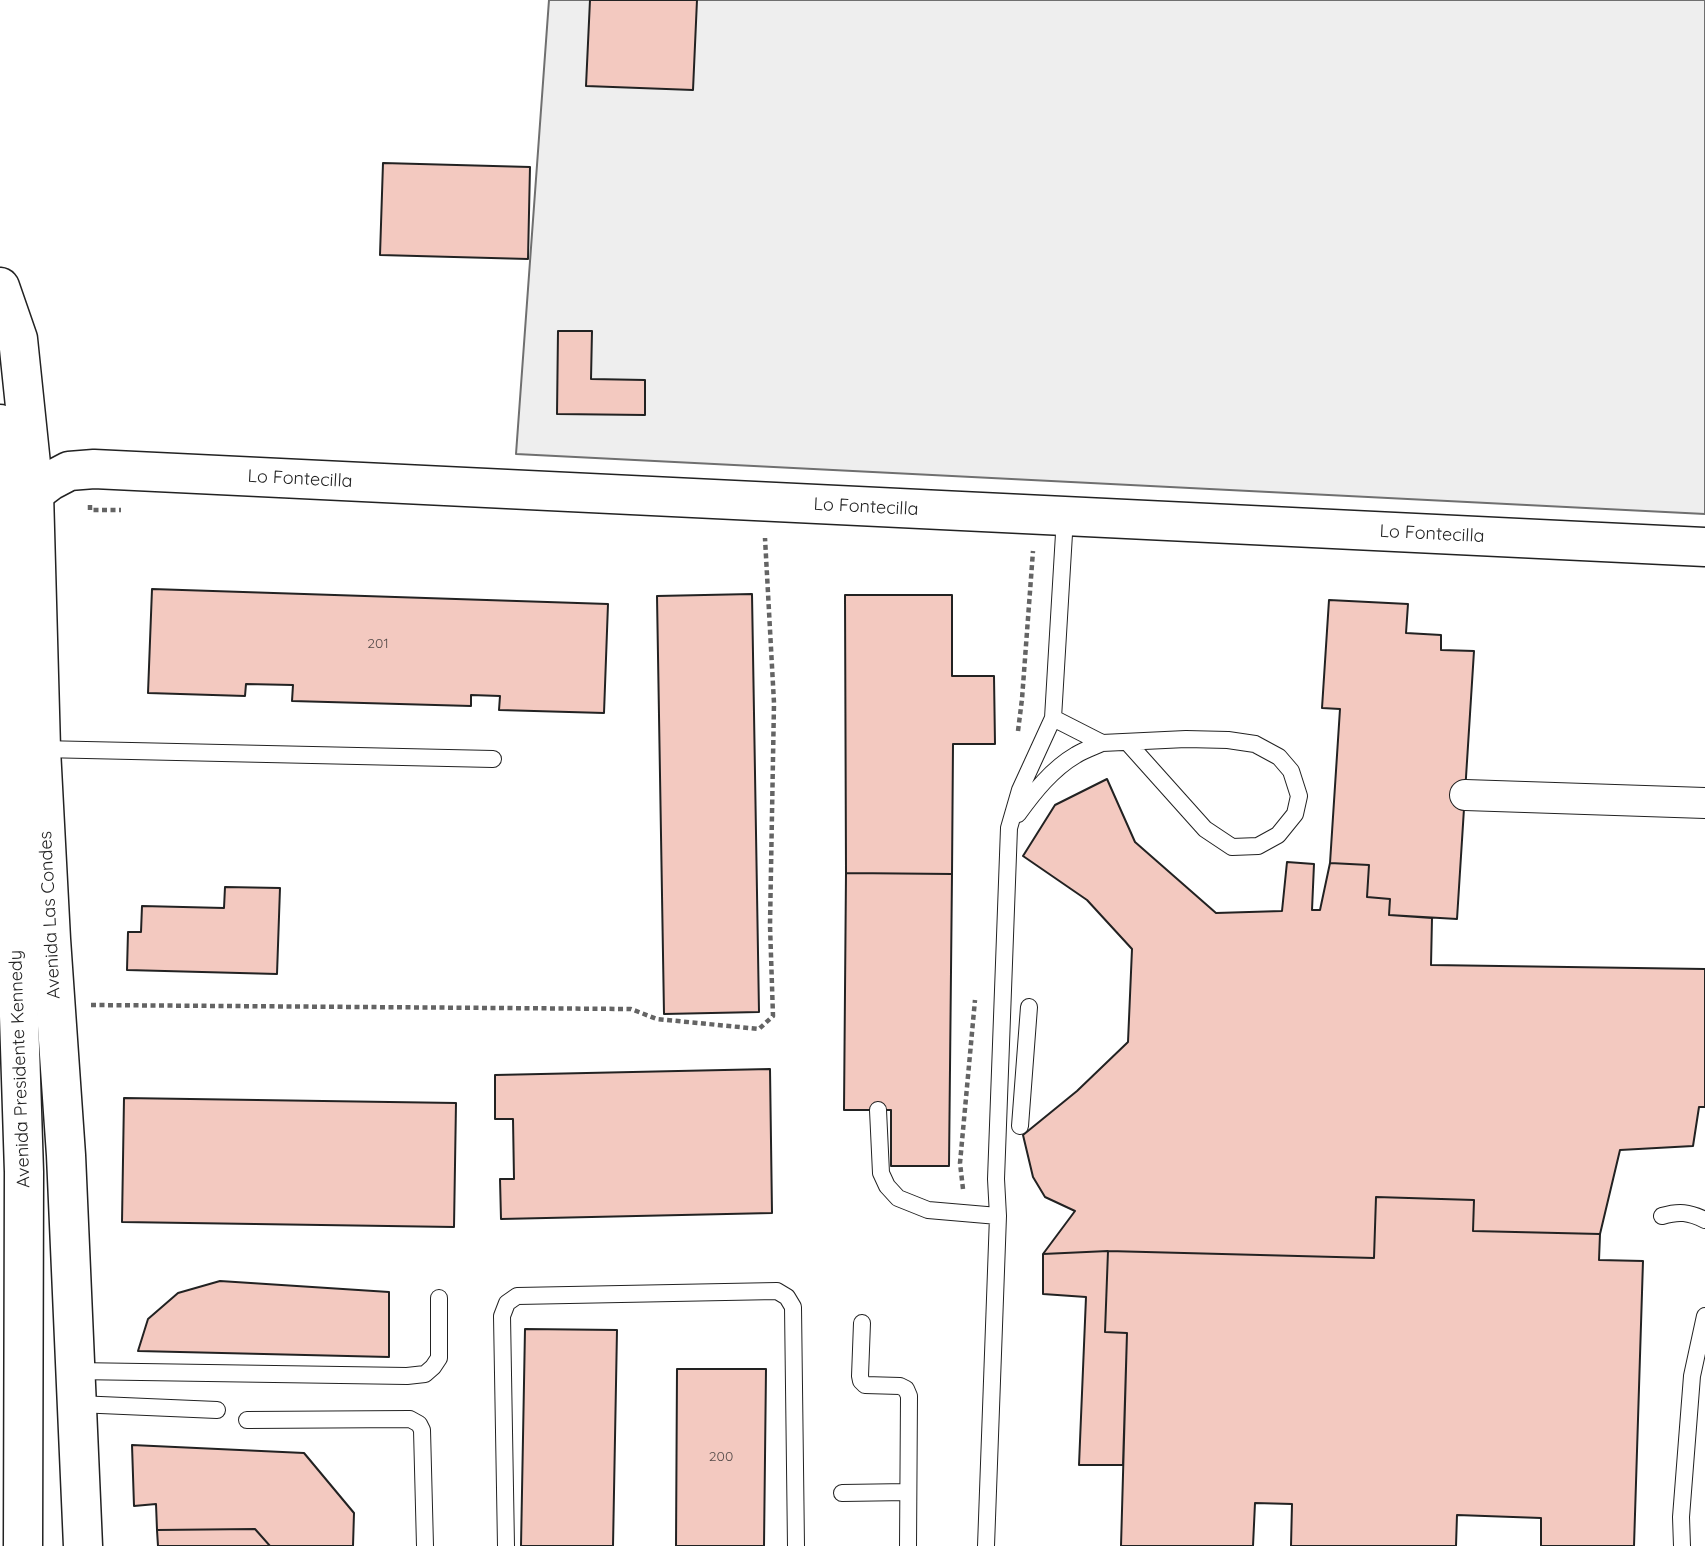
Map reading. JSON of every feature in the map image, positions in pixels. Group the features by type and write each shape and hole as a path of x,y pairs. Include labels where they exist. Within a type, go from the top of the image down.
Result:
{"main road":[{"name":"Avenida Las Condes","path":"0,287 18,339 34,493 41,749 66,1155 83,1546"},
{"name":"Avenida Presidente Kennedy","path":"0,424 24,1172 23,1546"},
{"name":"Lo Fontecilla","path":"34,493 69,471 94,469 1705,547"}],"street":[{"path":"1465,795 1705,803"}],"lane":[{"path":"986,1546 1009,828 1020,790 1053,718 1065,517"},
{"path":"1053,718 1102,743"},
{"path":"1009,828 1035,790 1076,755 1102,743 1228,740 1255,744 1279,757 1292,771 1299,796 1295,814 1278,835 1268,841 1258,846 1232,847 1205,829 1128,743"},
{"path":"41,749 493,759"},
{"path":"1020,1126 1029,1007"},
{"path":"878,1110 881,1173 887,1186 898,1198 928,1210 998,1216"},
{"path":"1662,1216 1676,1212 1693,1214 1705,1220"},
{"path":"506,1546 502,1316 507,1303 517,1296 777,1291 787,1297 793,1307 796,1546"},
{"path":"76,1388 425,1374 439,1358 439,1298"},
{"path":"1682,1546 1681,1517 1692,1376 1705,1316"},
{"path":"862,1323 861,1381 865,1385 900,1386 906,1389 909,1396 908,1546"},
{"path":"76,1388 217,1410"},
{"path":"247,1420 410,1419 419,1424 422,1430 425,1546"},
{"path":"842,1493 908,1492"}],"path":[{"path":"55,1004 631,1009 657,1019 759,1029 773,1016 770,925 774,703 764,502"}],"shaded area":[{"path":"549,0 1705,0 1705,514 516,454"}],"building":[{"path":"590,0 697,0 693,90 586,86"},
{"path":"383,163 530,167 528,259 380,255"},
{"path":"558,331 592,331 591,379 645,380 645,415 557,414"},
{"path":"152,589 608,604 604,713 499,710 500,696 471,695 471,706 292,701 293,685 246,684 245,696 148,693"},
{"path":"752,594 759,1012 664,1014 657,596"},
{"path":"845,595 952,595 952,676 994,676 995,744 953,744 952,874 846,873"},
{"path":"1329,600 1408,604 1406,633 1441,635 1441,650 1474,651 1457,919 1389,915 1390,899 1367,897 1369,865 1330,863 1340,709 1322,708"},
{"path":"1107,779 1135,842 1216,913 1282,911 1287,862 1314,864 1312,910 1320,910 1330,863 1369,865 1367,897 1390,899 1389,915 1432,918 1431,965 1705,969 1705,1107 1699,1107 1693,1146 1620,1150 1600,1234 1473,1231 1474,1200 1376,1197 1374,1258 1108,1251 1043,1254 1075,1211 1045,1197 1033,1177 1023,1135 1077,1091 1128,1042 1132,949 1087,900 1023,856 1055,805"},
{"path":"846,873 952,874 949,1166 891,1166 891,1110 844,1110"},
{"path":"225,887 280,888 277,974 127,970 128,932 141,932 142,906 224,908"},
{"path":"770,1069 772,1213 501,1219 500,1179 514,1179 513,1119 495,1119 495,1075"},
{"path":"124,1098 456,1103 454,1227 122,1222"},
{"path":"1376,1197 1474,1200 1473,1231 1600,1234 1599,1260 1643,1261 1634,1546 1541,1546 1541,1518 1457,1515 1456,1546 1291,1546 1292,1504 1255,1503 1253,1546 1121,1546 1127,1333 1105,1332 1108,1251 1374,1258"},
{"path":"1108,1251 1105,1332 1127,1333 1123,1465 1079,1465 1086,1297 1043,1294 1043,1254"},
{"path":"220,1281 389,1292 389,1357 138,1351 148,1319 178,1293"},
{"path":"525,1329 617,1330 613,1546 521,1546"},
{"path":"677,1369 766,1369 764,1546 676,1546"},
{"path":"132,1445 304,1453 354,1513 353,1546 270,1546 255,1529 157,1530 156,1504 134,1506"},
{"path":"255,1529 270,1546 158,1546 157,1530"}]}
